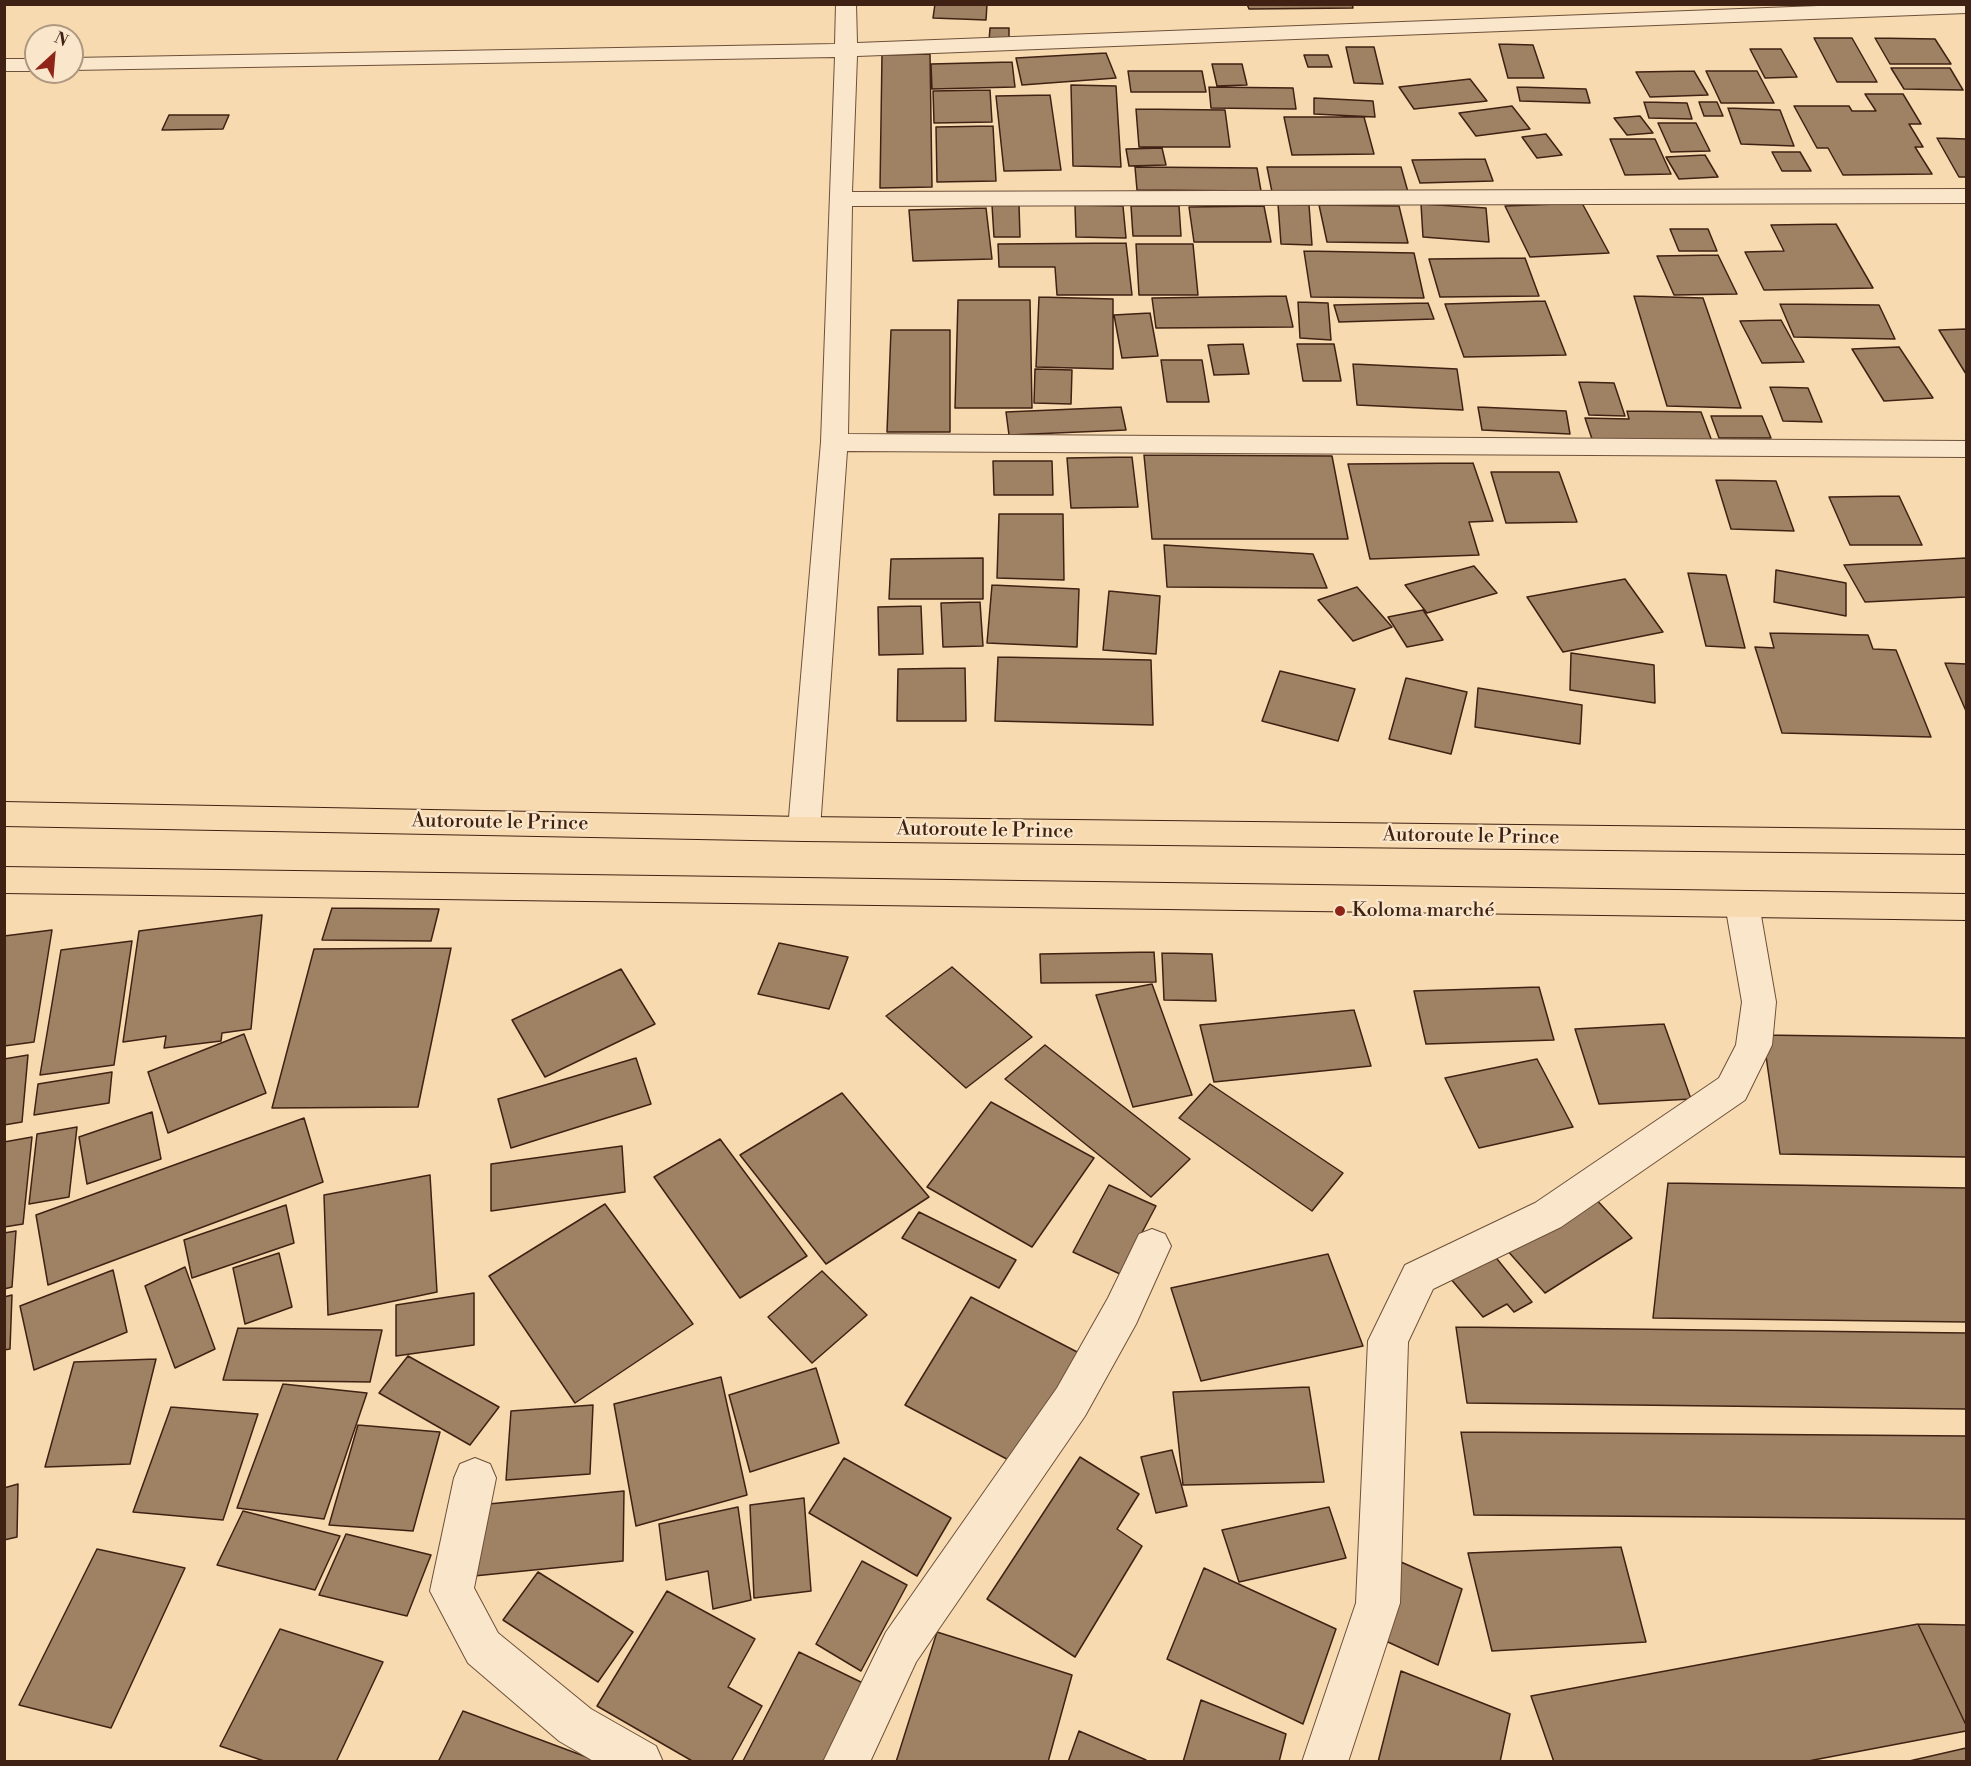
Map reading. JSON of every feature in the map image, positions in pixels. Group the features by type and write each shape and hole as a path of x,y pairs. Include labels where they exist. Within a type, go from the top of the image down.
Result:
{"main road":[{"name":"Autoroute le Prince","path":"4,814 804,829 1966,842"},
{"path":"4,880 1966,907"}],"street":[{"path":"804,829 834,442 840,199 846,76 846,4"},
{"path":"84,64 845,50 1966,7"},
{"path":"4,66 24,65"},
{"path":"840,199 1966,196"},
{"path":"834,442 1966,449"},
{"path":"1325,1761 1378,1603 1388,1341 1419,1277 1548,1215 1732,1089 1754,1045 1759,1002 1742,904"},
{"path":"846,1761 901,1647 1071,1402 1122,1311 1152,1246"},
{"path":"475,1479 452,1591 483,1648 575,1725 640,1761"}],"building":[{"path":"935,4 987,4 986,20 933,18"},
{"path":"1247,4 1352,4 1353,8 1249,9"},
{"path":"990,28 1009,28 1009,41 989,41"},
{"path":"1814,38 1852,38 1877,82 1837,82"},
{"path":"1875,38 1935,39 1951,64 1890,64"},
{"path":"1499,44 1533,45 1544,78 1508,78"},
{"path":"1346,47 1374,47 1383,84 1354,83"},
{"path":"1750,49 1781,49 1797,77 1765,78"},
{"path":"1106,53 1116,78 1022,85 1016,58"},
{"path":"930,54 932,187 880,188 882,55"},
{"path":"1304,55 1328,55 1332,67 1308,67"},
{"path":"1012,62 1015,87 932,89 931,64"},
{"path":"1212,64 1242,64 1247,85 1217,86"},
{"path":"1891,68 1950,68 1963,90 1904,89"},
{"path":"1128,71 1202,71 1206,92 1131,92"},
{"path":"1694,71 1708,95 1650,97 1636,72"},
{"path":"1706,71 1757,71 1774,103 1721,103"},
{"path":"1470,79 1487,101 1414,109 1399,87"},
{"path":"1071,85 1116,86 1121,167 1073,166"},
{"path":"1209,87 1293,88 1296,109 1211,108"},
{"path":"1517,87 1586,89 1590,103 1520,101"},
{"path":"990,90 992,122 934,123 933,91"},
{"path":"1865,94 1903,94 1921,124 1909,124 1923,147 1915,147 1932,174 1843,175 1828,148 1817,148 1794,106 1849,106 1852,111 1876,111"},
{"path":"1050,95 1061,170 1004,171 996,96"},
{"path":"1314,98 1373,101 1375,117 1314,114"},
{"path":"1644,102 1687,103 1692,119 1649,118"},
{"path":"1699,102 1717,102 1723,116 1704,116"},
{"path":"1512,106 1530,129 1476,136 1459,113"},
{"path":"1728,108 1780,110 1794,146 1741,144"},
{"path":"1136,109 1225,110 1230,147 1139,147"},
{"path":"169,115 229,115 223,129 162,130"},
{"path":"1640,116 1653,133 1627,135 1614,118"},
{"path":"1284,117 1364,117 1374,154 1292,155"},
{"path":"1658,123 1696,123 1710,151 1671,152"},
{"path":"993,126 996,181 937,182 936,127"},
{"path":"1546,134 1562,155 1537,158 1522,137"},
{"path":"1937,138 1966,139 1966,177 1959,177"},
{"path":"1610,139 1655,139 1671,174 1625,175"},
{"path":"1162,148 1166,165 1129,166 1126,149"},
{"path":"1772,152 1800,152 1811,171 1782,171"},
{"path":"1705,155 1718,177 1679,179 1666,157"},
{"path":"1485,159 1493,181 1420,183 1412,160"},
{"path":"1135,167 1257,168 1261,191 1137,190"},
{"path":"1267,167 1401,167 1408,192 1272,192"},
{"path":"1582,203 1609,253 1530,257 1505,206"},
{"path":"1278,204 1309,205 1312,245 1281,244"},
{"path":"1421,204 1486,208 1489,242 1423,237"},
{"path":"992,205 1019,205 1020,237 994,237"},
{"path":"1075,205 1123,206 1126,238 1076,237"},
{"path":"1319,205 1399,206 1408,243 1327,242"},
{"path":"1131,206 1179,206 1181,236 1133,236"},
{"path":"1264,206 1271,242 1194,242 1189,207"},
{"path":"986,208 992,259 913,261 909,210"},
{"path":"1836,224 1873,288 1764,290 1745,252 1784,251 1771,225"},
{"path":"1670,229 1708,229 1717,251 1679,251"},
{"path":"1126,243 1132,295 1057,295 1055,267 999,267 998,244"},
{"path":"1136,244 1193,244 1198,295 1139,295"},
{"path":"1304,251 1414,253 1424,298 1311,297"},
{"path":"1718,255 1737,294 1674,295 1657,256"},
{"path":"1525,258 1539,296 1440,297 1429,259"},
{"path":"1286,296 1293,327 1156,328 1152,298"},
{"path":"1634,296 1703,298 1741,408 1667,406"},
{"path":"1039,297 1113,299 1113,369 1036,367"},
{"path":"958,300 1030,300 1032,408 955,408"},
{"path":"1545,301 1566,355 1464,357 1445,304"},
{"path":"1298,302 1328,303 1331,340 1300,338"},
{"path":"1428,303 1434,319 1339,322 1334,305"},
{"path":"1780,304 1879,305 1895,339 1794,337"},
{"path":"1150,313 1158,356 1122,358 1114,315"},
{"path":"1781,320 1804,362 1762,363 1740,321"},
{"path":"1966,329 1966,374 1939,330"},
{"path":"891,330 950,330 950,432 887,432"},
{"path":"1243,344 1249,374 1214,375 1208,345"},
{"path":"1297,344 1334,344 1341,381 1303,381"},
{"path":"1899,347 1933,398 1884,401 1852,349"},
{"path":"1161,360 1202,360 1209,402 1167,402"},
{"path":"1353,364 1457,369 1463,410 1357,405"},
{"path":"1035,369 1072,370 1071,404 1034,403"},
{"path":"1579,382 1614,383 1625,416 1589,415"},
{"path":"1770,387 1808,388 1822,422 1783,421"},
{"path":"1121,407 1126,430 1009,435 1006,412"},
{"path":"1478,407 1566,411 1570,434 1482,430"},
{"path":"1627,411 1701,412 1713,444 1593,442 1585,418 1629,419"},
{"path":"1711,416 1762,416 1771,438 1719,438"},
{"path":"1144,455 1332,456 1348,539 1152,539"},
{"path":"1132,457 1138,507 1071,508 1067,458"},
{"path":"993,461 1052,461 1053,495 994,495"},
{"path":"1473,463 1493,521 1469,522 1479,555 1370,559 1348,464"},
{"path":"1491,472 1559,472 1577,522 1506,523"},
{"path":"1716,480 1776,481 1794,531 1731,529"},
{"path":"1899,496 1922,545 1850,545 1829,497"},
{"path":"999,514 1063,514 1064,580 997,578"},
{"path":"1164,545 1313,554 1327,588 1167,587"},
{"path":"983,558 983,599 889,599 891,559"},
{"path":"1966,558 1966,597 1865,602 1844,565"},
{"path":"1474,566 1497,593 1427,613 1405,585"},
{"path":"1776,570 1846,583 1846,616 1774,602"},
{"path":"1688,573 1726,575 1745,648 1706,646"},
{"path":"1625,579 1663,632 1563,652 1527,597"},
{"path":"992,585 1079,589 1077,647 987,643"},
{"path":"1357,587 1392,627 1353,641 1318,600"},
{"path":"1109,591 1160,596 1156,654 1103,650"},
{"path":"980,602 983,646 943,647 941,603"},
{"path":"921,606 923,654 879,655 878,607"},
{"path":"1423,610 1443,640 1407,647 1388,617"},
{"path":"1770,633 1868,635 1873,649 1896,650 1931,737 1782,733 1755,647 1774,648"},
{"path":"1571,653 1654,665 1655,703 1570,690"},
{"path":"998,657 1151,660 1153,725 995,721"},
{"path":"1945,663 1966,664 1966,711"},
{"path":"965,668 966,721 897,721 898,669"},
{"path":"1280,671 1355,689 1338,741 1262,721"},
{"path":"1406,678 1467,692 1451,754 1389,739"},
{"path":"1478,688 1582,705 1580,744 1475,727"},
{"path":"332,908 439,909 431,941 322,940"},
{"path":"262,915 251,1029 222,1033 221,1041 164,1048 166,1036 123,1042 139,931"},
{"path":"52,930 34,1042 4,1046 4,936"},
{"path":"132,941 114,1065 40,1075 61,950"},
{"path":"779,943 848,957 829,1009 758,994"},
{"path":"451,948 418,1107 272,1108 314,949"},
{"path":"1154,952 1156,982 1041,983 1040,954"},
{"path":"1162,953 1212,954 1216,1001 1164,1000"},
{"path":"952,967 1032,1037 966,1088 886,1016"},
{"path":"621,969 655,1024 545,1077 512,1020"},
{"path":"1152,984 1192,1095 1133,1107 1096,995"},
{"path":"1539,987 1554,1040 1426,1044 1414,991"},
{"path":"1354,1010 1371,1066 1214,1082 1200,1025"},
{"path":"1664,1024 1691,1099 1599,1104 1575,1029"},
{"path":"244,1034 266,1093 168,1133 148,1072"},
{"path":"1763,1035 1966,1038 1966,1157 1780,1154"},
{"path":"1045,1045 1190,1159 1151,1197 1005,1079"},
{"path":"28,1055 22,1122 4,1125 4,1059"},
{"path":"636,1058 651,1104 511,1148 498,1099"},
{"path":"1537,1059 1573,1127 1479,1148 1445,1078"},
{"path":"112,1072 109,1103 34,1115 38,1084"},
{"path":"1210,1084 1343,1173 1312,1211 1179,1118"},
{"path":"842,1093 929,1197 826,1264 740,1155"},
{"path":"991,1102 1094,1158 1032,1247 927,1187"},
{"path":"152,1112 161,1159 87,1184 79,1137"},
{"path":"304,1118 323,1182 48,1285 36,1215"},
{"path":"77,1127 69,1197 29,1204 37,1134"},
{"path":"32,1137 23,1224 4,1227 4,1142"},
{"path":"720,1139 807,1256 740,1298 654,1177"},
{"path":"622,1146 625,1192 491,1211 491,1164"},
{"path":"430,1175 437,1292 328,1315 324,1195"},
{"path":"1668,1183 1966,1188 1966,1322 1653,1318"},
{"path":"1109,1185 1156,1206 1120,1274 1073,1252"},
{"path":"1593,1196 1632,1238 1545,1293 1506,1249"},
{"path":"605,1204 693,1324 575,1403 489,1276"},
{"path":"286,1205 294,1243 192,1278 184,1240"},
{"path":"919,1212 1016,1260 999,1288 902,1238"},
{"path":"16,1231 12,1287 4,1289 4,1233"},
{"path":"279,1253 292,1307 245,1324 233,1268"},
{"path":"1328,1254 1363,1346 1201,1381 1171,1288"},
{"path":"1493,1254 1532,1302 1514,1312 1507,1304 1483,1317 1450,1278"},
{"path":"185,1267 215,1349 175,1368 145,1286"},
{"path":"113,1270 127,1332 34,1370 20,1306"},
{"path":"822,1271 867,1315 812,1363 768,1317"},
{"path":"474,1293 474,1345 396,1356 396,1305"},
{"path":"12,1295 10,1349 4,1350 4,1297"},
{"path":"971,1297 1081,1354 1018,1465 905,1405"},
{"path":"1456,1327 1966,1333 1966,1409 1467,1403"},
{"path":"238,1328 382,1330 370,1382 223,1380"},
{"path":"408,1356 499,1407 470,1445 379,1393"},
{"path":"156,1359 130,1464 45,1467 74,1362"},
{"path":"816,1368 839,1443 750,1472 729,1395"},
{"path":"721,1377 747,1495 636,1526 614,1404"},
{"path":"283,1384 367,1393 324,1519 237,1508"},
{"path":"1309,1387 1324,1482 1183,1485 1173,1392"},
{"path":"593,1405 590,1474 506,1480 511,1411"},
{"path":"171,1407 258,1414 223,1520 133,1512"},
{"path":"358,1425 440,1432 413,1531 329,1525"},
{"path":"1461,1432 1966,1436 1966,1519 1474,1515"},
{"path":"1172,1450 1187,1506 1156,1513 1141,1457"},
{"path":"1080,1457 1139,1494 1117,1529 1142,1546 1075,1657 987,1599"},
{"path":"844,1458 951,1518 917,1576 809,1513"},
{"path":"18,1484 17,1537 4,1540 4,1488"},
{"path":"624,1491 623,1561 474,1576 478,1505"},
{"path":"804,1498 811,1591 754,1598 750,1505"},
{"path":"738,1507 751,1600 713,1609 708,1571 666,1580 659,1524"},
{"path":"1329,1507 1346,1558 1239,1582 1222,1530"},
{"path":"243,1511 340,1536 315,1590 217,1565"},
{"path":"346,1534 431,1555 407,1616 319,1595"},
{"path":"1621,1547 1646,1642 1492,1651 1468,1553"},
{"path":"97,1549 185,1568 111,1728 19,1705"},
{"path":"862,1561 907,1585 861,1671 816,1644"},
{"path":"1401,1562 1462,1589 1438,1665 1377,1637"},
{"path":"1204,1568 1336,1629 1303,1724 1167,1659"},
{"path":"538,1572 633,1632 598,1682 503,1620"},
{"path":"667,1591 755,1639 728,1687 762,1706 731,1762 694,1762 597,1706"},
{"path":"1918,1624 1966,1625 1966,1725"},
{"path":"1918,1624 1966,1725 1966,1731 1803,1762 1554,1762 1531,1696"},
{"path":"280,1629 383,1662 336,1762 267,1762 220,1746"},
{"path":"937,1632 1072,1675 1048,1762 896,1762"},
{"path":"799,1652 869,1686 833,1762 743,1761"},
{"path":"1401,1671 1510,1714 1500,1762 1378,1762"},
{"path":"1201,1700 1286,1734 1279,1762 1183,1762"},
{"path":"463,1711 592,1759 591,1762 438,1762"},
{"path":"1079,1731 1146,1760 1146,1762 1068,1762"},
{"path":"1966,1748 1966,1762 1905,1762"}],"place":[{"name":"Koloma marché","path":"1340,911"}]}
